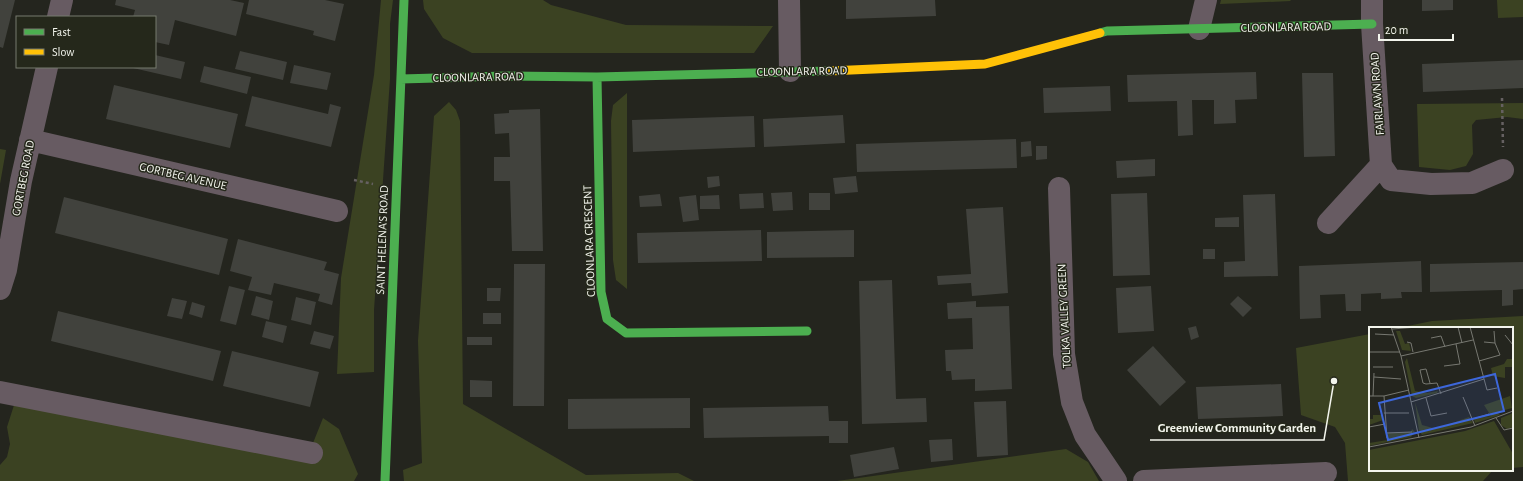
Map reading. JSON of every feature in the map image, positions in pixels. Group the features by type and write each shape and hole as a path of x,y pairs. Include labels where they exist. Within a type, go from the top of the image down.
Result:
{"street":[{"path":"58,16 62,0"},
{"name":"SAINT HELENA'S ROAD","path":"385,481 404,0"},
{"path":"788,0 790,71"},
{"path":"1199,29 1206,0"},
{"name":"FAIRLAWN ROAD","path":"1372,0 1372,24 1382,165"},
{"name":"CLOONLARA ROAD","path":"401,79 506,76 597,77 888,69 985,64 1107,31 1372,24"},
{"name":"GORTBEG ROAD","path":"2,276 21,181 47,68"},
{"name":"CLOONLARA CRESCENT","path":"597,77 601,292 607,319 626,333 807,331"},
{"name":"GORTBEG AVENUE","path":"30,140 338,211"},
{"path":"1328,222 1382,165 1391,180 1431,184 1472,183 1503,170"},
{"name":"TOLKA VALLEY GREEN","path":"1059,188 1064,354 1072,402 1085,436 1116,481"},
{"path":"0,392 312,453"},
{"path":"1144,481 1326,473"}],"path":[{"path":"1502,98 1503,170"},
{"path":"354,180 373,184"}],"green space":[{"path":"381,0 393,0 390,24 390,79 374,310 374,372 337,374 341,278 374,75"},
{"path":"423,0 543,0 551,5 626,25 773,26 754,53 472,53 443,38 424,9"},
{"path":"1221,0 1290,0 1291,1 1220,4"},
{"path":"1497,0 1523,0 1523,17 1498,18"},
{"path":"627,93 627,289 616,280 613,260 611,121 613,105"},
{"path":"449,102 456,110 460,121 463,404 586,475 678,473 694,481 404,481 403,470 422,463 418,341 434,116"},
{"path":"1523,103 1523,119 1507,117 1476,120 1472,125 1473,154 1466,166 1450,170 1419,167 1417,104"},
{"path":"0,149 6,150 0,184"},
{"path":"1523,316 1523,467 1513,468 1513,327 1403,327 1432,321"},
{"path":"1369,334 1369,471 1492,471 1483,481 1348,481 1345,443 1335,427 1301,415 1296,348"},
{"path":"15,402 307,458 323,418 339,429 358,474 354,481 0,481 0,465 7,457 10,444 7,427"},
{"path":"1066,449 1088,462 1099,481 837,481"}],"building":[{"path":"0,0 15,0 3,48 0,47"},
{"path":"116,0 230,0 244,3 236,36 175,20 169,45 156,42 156,16 133,16 135,10 115,5"},
{"path":"249,0 325,0 344,4 335,41 313,35 314,31 246,14"},
{"path":"846,0 935,0 936,16 846,19"},
{"path":"1422,0 1453,0 1453,10 1422,11"},
{"path":"240,51 287,62 283,80 235,69"},
{"path":"156,55 185,62 181,79 133,68 156,68"},
{"path":"1523,60 1523,88 1423,92 1422,64"},
{"path":"294,65 331,73 327,90 290,83"},
{"path":"204,66 251,77 247,94 200,82"},
{"path":"1256,72 1257,99 1235,100 1236,123 1214,124 1214,100 1192,100 1193,135 1178,136 1177,101 1128,102 1127,75"},
{"path":"1302,73 1333,73 1335,156 1304,157"},
{"path":"114,85 238,114 230,148 106,119"},
{"path":"1110,86 1111,111 1044,113 1043,88"},
{"path":"252,96 328,114 330,104 341,107 331,147 245,126"},
{"path":"540,109 543,251 512,251 510,181 494,181 494,157 510,157 509,133 495,134 494,114 509,113 509,110"},
{"path":"843,115 845,143 764,147 763,119"},
{"path":"754,116 755,147 633,152 632,120"},
{"path":"1016,139 1017,168 857,172 856,144"},
{"path":"1031,141 1032,156 1021,157 1021,142"},
{"path":"1036,146 1047,146 1047,159 1036,160"},
{"path":"1155,159 1155,176 1117,178 1116,161"},
{"path":"719,176 720,186 708,188 707,177"},
{"path":"856,176 858,192 835,194 833,178"},
{"path":"792,192 793,210 773,211 771,193"},
{"path":"763,193 764,208 740,209 739,194"},
{"path":"809,193 830,193 830,210 809,210"},
{"path":"1147,193 1150,275 1113,276 1111,194"},
{"path":"660,194 662,206 640,207 639,196"},
{"path":"1275,194 1278,276 1224,277 1224,262 1245,261 1243,195"},
{"path":"696,195 699,220 683,222 679,197"},
{"path":"719,195 720,209 700,209 700,196"},
{"path":"64,197 228,239 219,275 55,233"},
{"path":"1003,207 1008,293 972,296 971,283 938,285 937,276 971,274 966,209"},
{"path":"1239,217 1239,227 1215,227 1215,218"},
{"path":"761,230 762,261 638,263 637,233"},
{"path":"854,230 854,257 767,258 767,232"},
{"path":"238,239 327,262 324,270 339,274 332,305 318,301 320,294 274,283 271,295 248,290 252,277 230,271"},
{"path":"1203,249 1215,249 1215,259 1203,259"},
{"path":"1421,261 1422,292 1401,292 1402,298 1381,299 1381,293 1361,294 1361,311 1346,311 1345,294 1320,295 1321,318 1300,319 1299,266"},
{"path":"1523,262 1523,289 1513,290 1513,305 1502,306 1502,290 1430,292 1430,264"},
{"path":"514,264 545,264 544,406 513,406"},
{"path":"892,280 896,399 926,398 927,422 862,424 859,281"},
{"path":"229,286 245,290 236,325 220,321"},
{"path":"1151,286 1154,331 1118,333 1116,288"},
{"path":"487,288 501,288 500,301 487,301"},
{"path":"256,296 273,301 269,320 251,315"},
{"path":"1238,296 1252,308 1243,317 1230,304"},
{"path":"296,297 316,302 311,325 291,320"},
{"path":"172,298 187,301 182,319 167,316"},
{"path":"976,301 976,307 1009,306 1012,389 975,391 975,379 952,380 951,371 946,371 945,350 973,349 972,318 948,319 947,303"},
{"path":"192,302 205,306 202,318 189,314"},
{"path":"58,311 221,351 213,381 51,341"},
{"path":"483,313 501,313 501,324 483,324"},
{"path":"266,321 287,326 283,343 262,337"},
{"path":"1196,326 1199,337 1191,340 1188,328"},
{"path":"314,331 334,336 330,349 310,344"},
{"path":"467,337 492,337 492,345 467,345"},
{"path":"1153,346 1186,382 1160,406 1127,370"},
{"path":"232,351 319,372 310,407 223,386"},
{"path":"470,380 492,381 492,397 470,397"},
{"path":"1281,384 1283,416 1198,419 1196,387"},
{"path":"690,398 690,428 568,429 568,399"},
{"path":"1006,401 1008,455 977,457 974,402"},
{"path":"828,406 829,421 848,421 848,443 829,443 829,436 704,438 703,408"},
{"path":"952,439 953,460 931,462 929,440"},
{"path":"894,447 899,469 854,477 850,455"}],"traffic: fast":[{"path":"385,481 404,0"},
{"path":"1100,33 1107,31 1372,24"},
{"path":"401,79 506,76 597,77 829,71"},
{"path":"597,77 601,292 607,319 626,333 807,331"}],"traffic: slow":[{"path":"829,71 985,64 1100,33"}],"place":[{"name":"Greenview Community Garden","path":"1334,381"}]}
